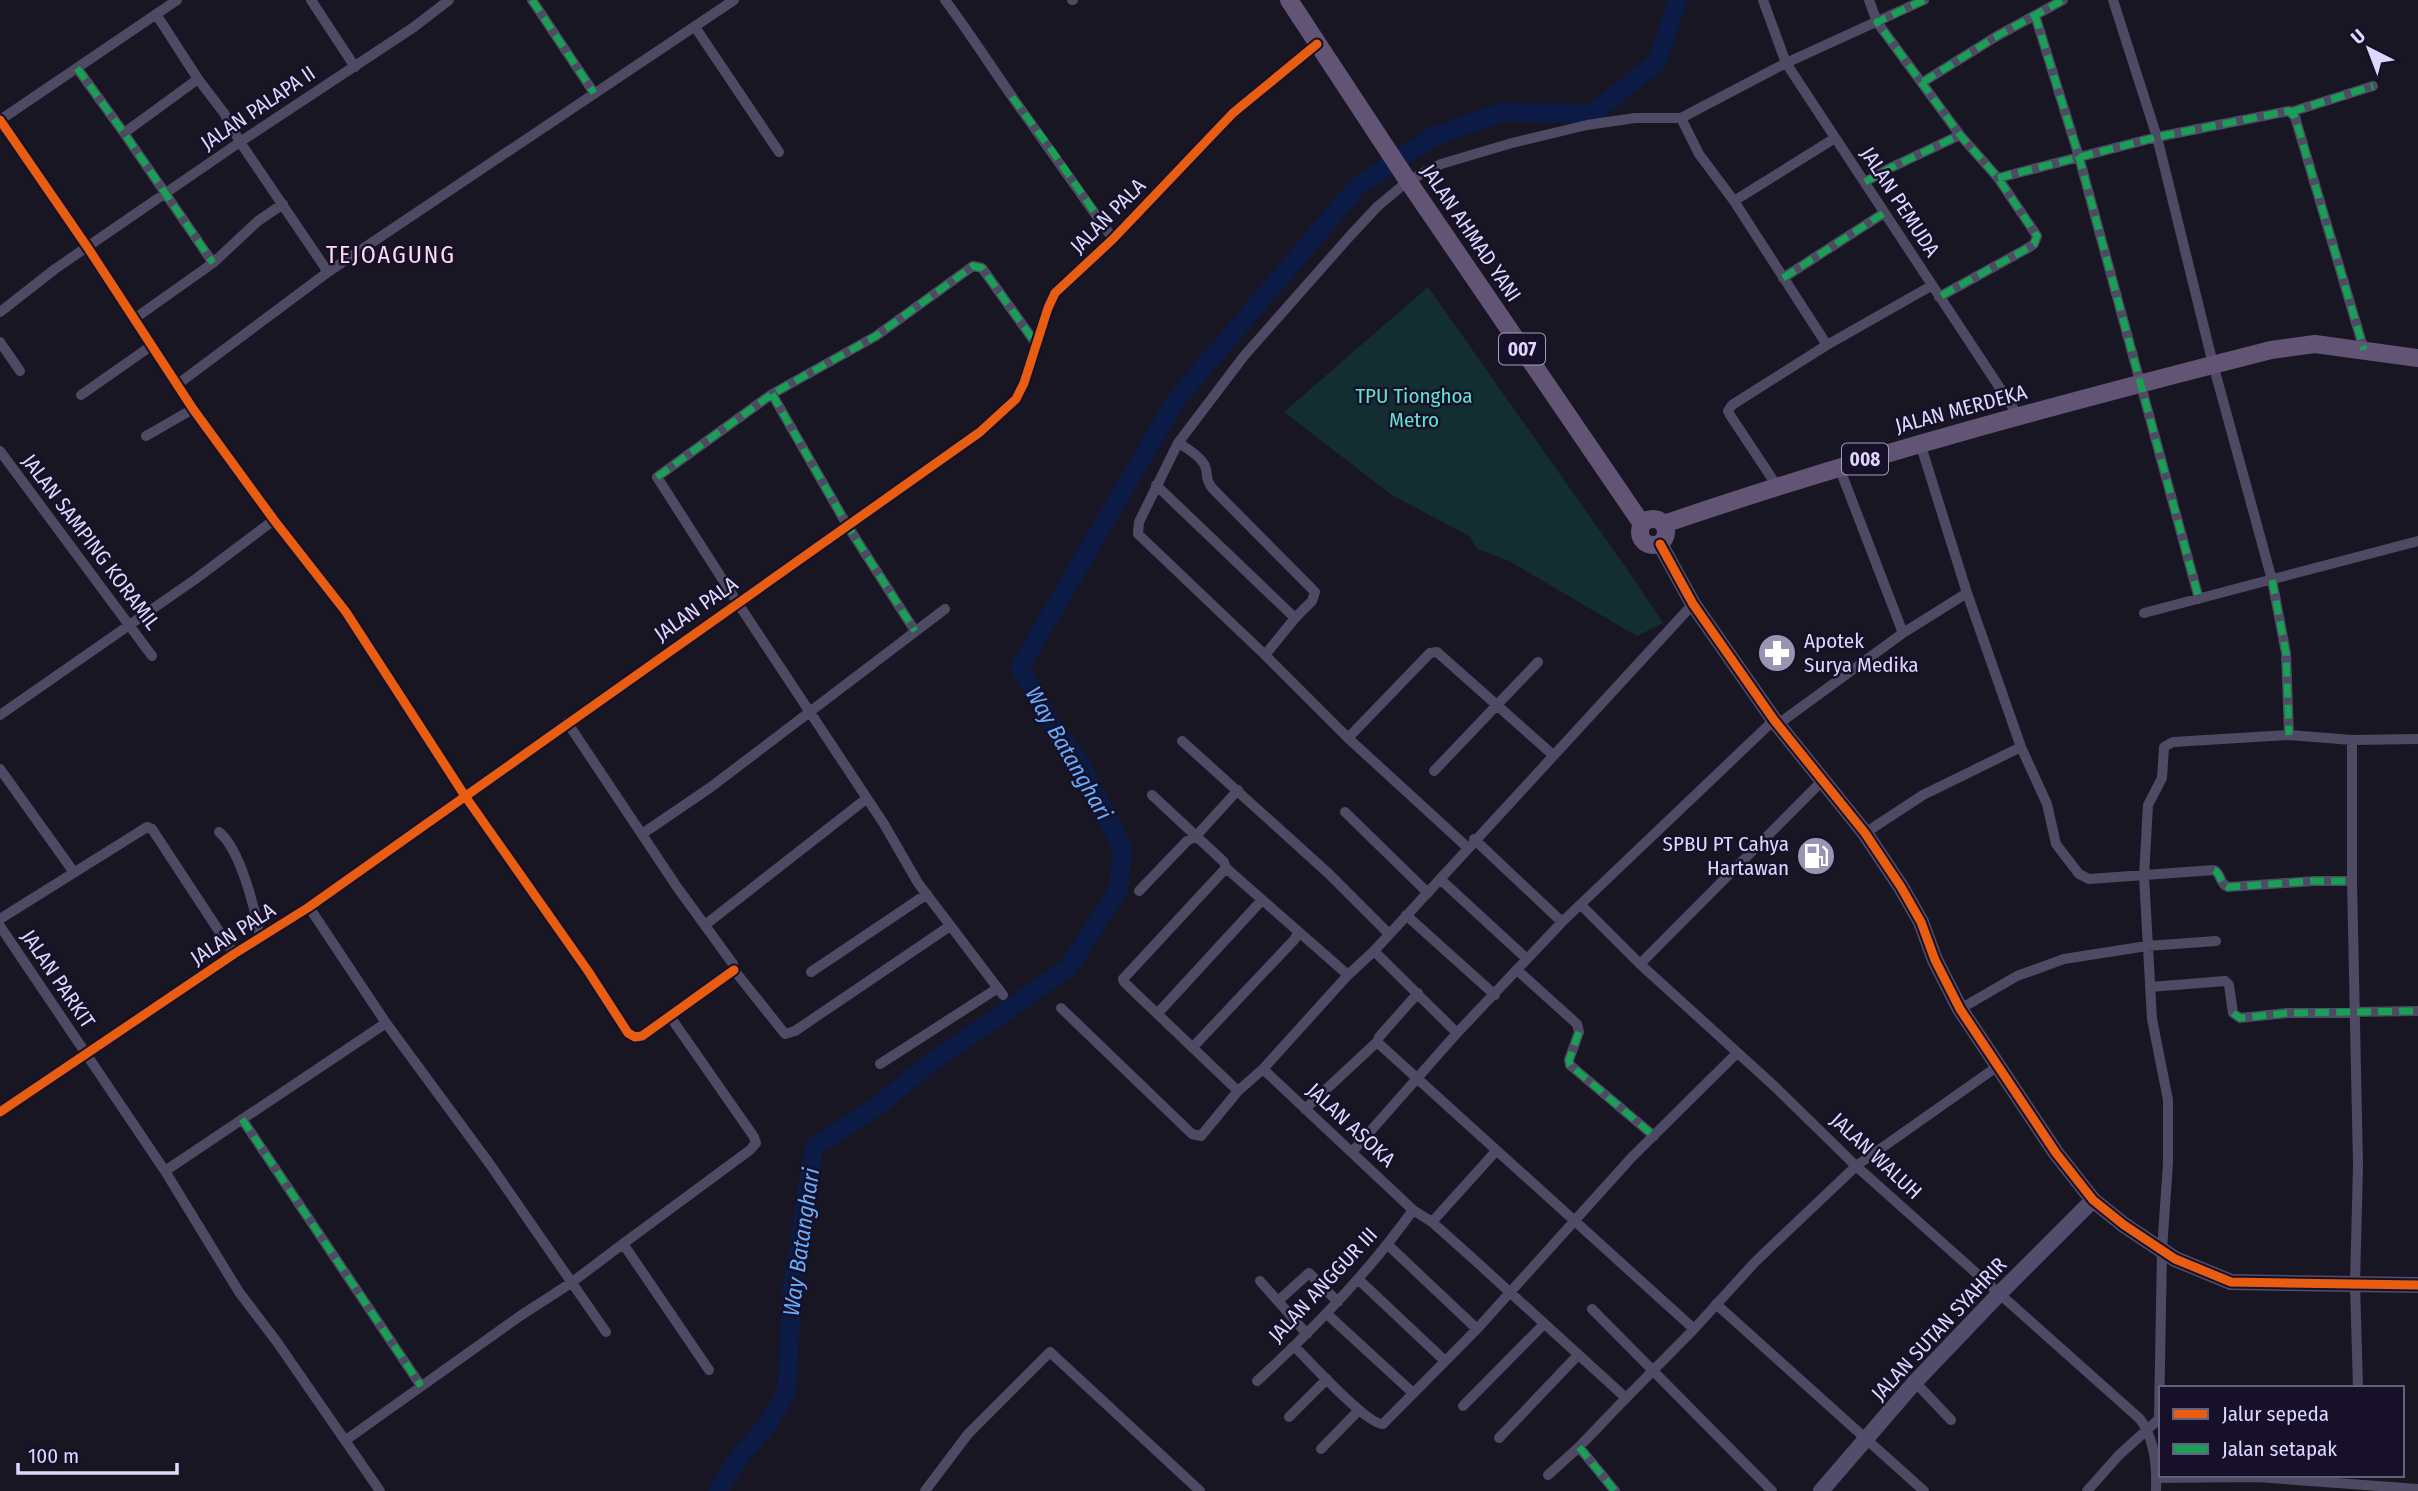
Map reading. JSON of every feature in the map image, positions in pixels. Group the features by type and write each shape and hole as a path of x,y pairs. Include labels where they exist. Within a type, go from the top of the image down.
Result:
{"main road":[{"name":"JALAN AHMAD YANI","path":"1289,0 1405,177 1643,524"},
{"name":"008","path":"2143,384 2271,350 2304,345 2339,345 2418,358"},
{"name":"JALAN MERDEKA","path":"1664,524 1777,486 1920,443 2143,384"},
{"name":"008","path":"1643,524 1651,519 1660,520 1664,524"},
{"path":"1643,524 1641,539 1649,545 1660,544 1666,537 1664,524"}],"street":[{"path":"177,0 0,120 88,248 193,410 345,612 465,796 628,1032 635,1037 642,1036 734,970"},
{"path":"311,0 355,67"},
{"name":"JALAN PALAPA II","path":"0,312 55,269 355,67 449,0"},
{"path":"532,0 594,93"},
{"path":"178,384 328,272 734,0"},
{"path":"945,0 1112,239"},
{"name":"JALAN PEMUDA","path":"1763,0 1786,63 2019,417"},
{"path":"1869,0 1877,22 1960,135 1998,178 2036,231 2037,240 2028,248 1938,297"},
{"path":"1562,922 1348,738 1138,534 1139,522 1178,443 1244,356 1405,177 1512,143 1587,125 1635,118 1681,118 1786,63 1924,0"},
{"path":"1923,82 1997,36 2063,0"},
{"path":"2113,0 2157,137 2213,365 2272,580 2286,653 2289,735"},
{"path":"156,15 328,272"},
{"path":"2035,15 2079,157 2143,384 2199,599"},
{"path":"695,27 779,152"},
{"name":"JALAN PALA","path":"0,1112 309,906 980,432 1010,407 1024,383 1055,293 1112,239 1233,113 1318,44"},
{"path":"78,68 213,263"},
{"path":"124,133 198,79"},
{"path":"2291,113 2372,86"},
{"path":"1998,178 2157,137 2286,111 2291,113 2295,117 2364,350"},
{"path":"1681,118 1699,154 1734,201 1827,345"},
{"path":"1865,183 1890,167 1960,135"},
{"path":"1734,201 1835,138"},
{"path":"134,320 213,263 258,221 283,204"},
{"path":"1783,278 1884,213"},
{"path":"880,1064 1000,992 926,894 884,824 657,477 772,394 876,336 976,265 982,268 1037,345"},
{"path":"1777,486 1730,415 1729,408 1827,345 1931,286"},
{"path":"0,342 20,371"},
{"path":"81,395 150,346"},
{"path":"772,394 847,525 915,631"},
{"path":"146,436 193,410"},
{"path":"1178,443 1192,451 1205,467 1205,479 1212,488 1315,593 1312,601 1294,618 1265,656"},
{"path":"1920,443 1967,593 2021,747 2047,804 2056,844 2079,874 2089,878 2214,870 2228,887 2352,881"},
{"name":"JALAN SAMPING KORAMIL","path":"0,451 152,656"},
{"path":"1839,467 1903,633"},
{"path":"1156,485 1294,618"},
{"path":"0,715 197,578 274,520"},
{"path":"2144,613 2418,541"},
{"path":"1660,544 1693,604 1776,722 1865,833 1902,887 1921,922 1935,960 1959,1009 2056,1153 2093,1200 2124,1225 2175,1259 2231,1282 2418,1285"},
{"path":"1352,1152 1457,1032 1562,922 1776,722 1903,633 1967,593"},
{"path":"1060,1008 1196,1137 1205,1133 1238,1091 1263,1069 1348,975 1374,951 1693,604"},
{"path":"642,834 711,787 945,609"},
{"path":"1348,738 1397,686 1434,652 1440,653 1553,755"},
{"path":"1434,771 1538,662"},
{"path":"567,722 677,887 733,964 734,970 785,1034 795,1031 847,998 950,926"},
{"path":"2160,1386 2168,1100 2152,1019 2144,876 2148,805 2162,778 2164,747 2174,742 2289,735 2352,740 2418,739"},
{"path":"2352,740 2358,1386"},
{"path":"1182,741 1328,873 1389,934"},
{"path":"1865,833 1923,795 2021,747"},
{"path":"0,769 73,871"},
{"path":"1640,964 1822,781"},
{"path":"1139,891 1187,841 1196,836 1238,790"},
{"path":"1152,795 1224,862 1226,868 1298,932 1308,937 1348,975"},
{"path":"705,925 866,799"},
{"path":"1345,812 1428,893"},
{"path":"0,919 147,827 152,829 234,954"},
{"path":"219,832 240,867 253,899 260,937"},
{"path":"1226,868 1124,977 1124,982 1194,1046 1238,1091"},
{"path":"1440,879 1527,959"},
{"path":"811,972 926,894"},
{"path":"1158,1013 1262,900"},
{"name":"JALAN WALUH","path":"1581,905 1640,964 1856,1166 2140,1419 2148,1430"},
{"path":"309,906 386,1023 489,1163 606,1332"},
{"path":"1406,915 1495,995"},
{"name":"JALAN PARKIT","path":"0,926 165,1171 239,1292 380,1491"},
{"path":"1194,1046 1294,940 1298,932"},
{"path":"1959,1009 2017,976 2064,959 2147,946 2216,941"},
{"path":"1374,951 1457,1032"},
{"path":"1517,970 1577,1024 1579,1032 1569,1060 1570,1065 1654,1136"},
{"path":"2150,987 2225,981 2230,985 2233,1013 2240,1018 2287,1013 2418,1011"},
{"path":"1305,1110 1377,1042 1418,993"},
{"path":"346,1440 520,1316 571,1283 756,1143 669,1015"},
{"path":"165,1171 386,1023"},
{"path":"1377,1042 1694,1329"},
{"path":"1295,1347 1359,1410 1374,1423 1383,1424 1477,1329 1654,1136 1737,1054"},
{"path":"1548,1475 1579,1447 1694,1329 1756,1261 1856,1166 1998,1066"},
{"name":"JALAN ASOKA","path":"1263,1069 1413,1210 1432,1222 1626,1398"},
{"path":"242,1119 421,1386"},
{"path":"1432,1222 1496,1151"},
{"name":"JALAN SUTAN SYAHRIR","path":"1821,1491 1915,1382 2093,1200"},
{"name":"JALAN ANGGUR III","path":"1257,1381 1295,1347 1338,1302 1388,1245 1413,1210"},
{"path":"1388,1245 1477,1329"},
{"path":"620,1246 626,1248 709,1370"},
{"path":"1278,1301 1308,1273 1338,1302"},
{"path":"1358,1279 1445,1360"},
{"path":"1260,1281 1307,1334"},
{"path":"1716,1304 1924,1491"},
{"path":"1592,1308 1772,1491"},
{"path":"1327,1314 1413,1393"},
{"path":"1463,1406 1544,1324"},
{"path":"925,1491 968,1434 1050,1352 1200,1491"},
{"path":"1499,1438 1578,1355"},
{"path":"1289,1417 1327,1379"},
{"path":"1915,1382 1951,1420"},
{"path":"1321,1449 1359,1410"},
{"path":"2087,1491 2119,1455 2159,1419"},
{"path":"2148,1430 2156,1491"},
{"path":"1579,1447 1615,1491"},
{"path":"2156,1478 2257,1477 2418,1489"}],"green space":[{"name":"TPU Tionghoa Metro","path":"1428,287 1663,623 1637,636 1507,560 1477,549 1469,536 1392,495 1284,412"}],"waterway":[{"name":"Way Batanghari","path":"718,1491 739,1457 767,1426 787,1391 791,1296 814,1147 879,1105 925,1067 1069,967 1118,890 1123,849 1079,762 1050,722 1020,667 1176,400 1358,186 1433,137 1502,112 1592,114 1657,62 1678,0"}],"marked path":[{"path":"532,0 594,93"},
{"path":"1924,0 1877,22 1960,135 1998,178 2037,236 2034,244 2028,248 1939,297"},
{"path":"1923,82 1997,36 2063,0"},
{"path":"2035,15 2079,157 2199,599"},
{"path":"77,68 213,263"},
{"path":"2291,112 2373,86"},
{"path":"1012,97 1113,239"},
{"path":"1998,178 2157,137 2289,111 2295,117 2364,350"},
{"path":"1865,182 1960,135"},
{"path":"1783,278 1884,213"},
{"path":"657,477 772,394 876,336 973,266 982,268 1037,345"},
{"path":"772,394 847,525 915,631"},
{"path":"2272,580 2286,653 2289,735"},
{"path":"2214,870 2228,887 2352,881"},
{"path":"2233,1013 2240,1018 2287,1013 2418,1011"},
{"path":"1579,1032 1569,1060 1570,1065 1654,1136"},
{"path":"242,1119 421,1386"},
{"path":"1579,1447 1615,1491"}],"cycle path":[{"path":"0,1112 234,954 309,907 980,432 1016,399 1055,293 1113,239 1233,113 1317,44"},
{"path":"0,120 193,409 274,520 346,612 465,796 588,971 628,1033 635,1037 642,1036 734,970"},
{"path":"1660,544 1693,604 1774,720 1865,833 1901,887 1921,922 1935,960 1960,1009 2056,1153 2093,1200 2124,1225 2175,1259 2231,1282 2418,1285"}],"place":[{"name":"Apotek Surya Medika","path":"1777,653"},
{"name":"SPBU PT Cahya Hartawan","path":"1816,856"}],"district":[{"name":"TEJOAGUNG","path":"391,255"}]}
